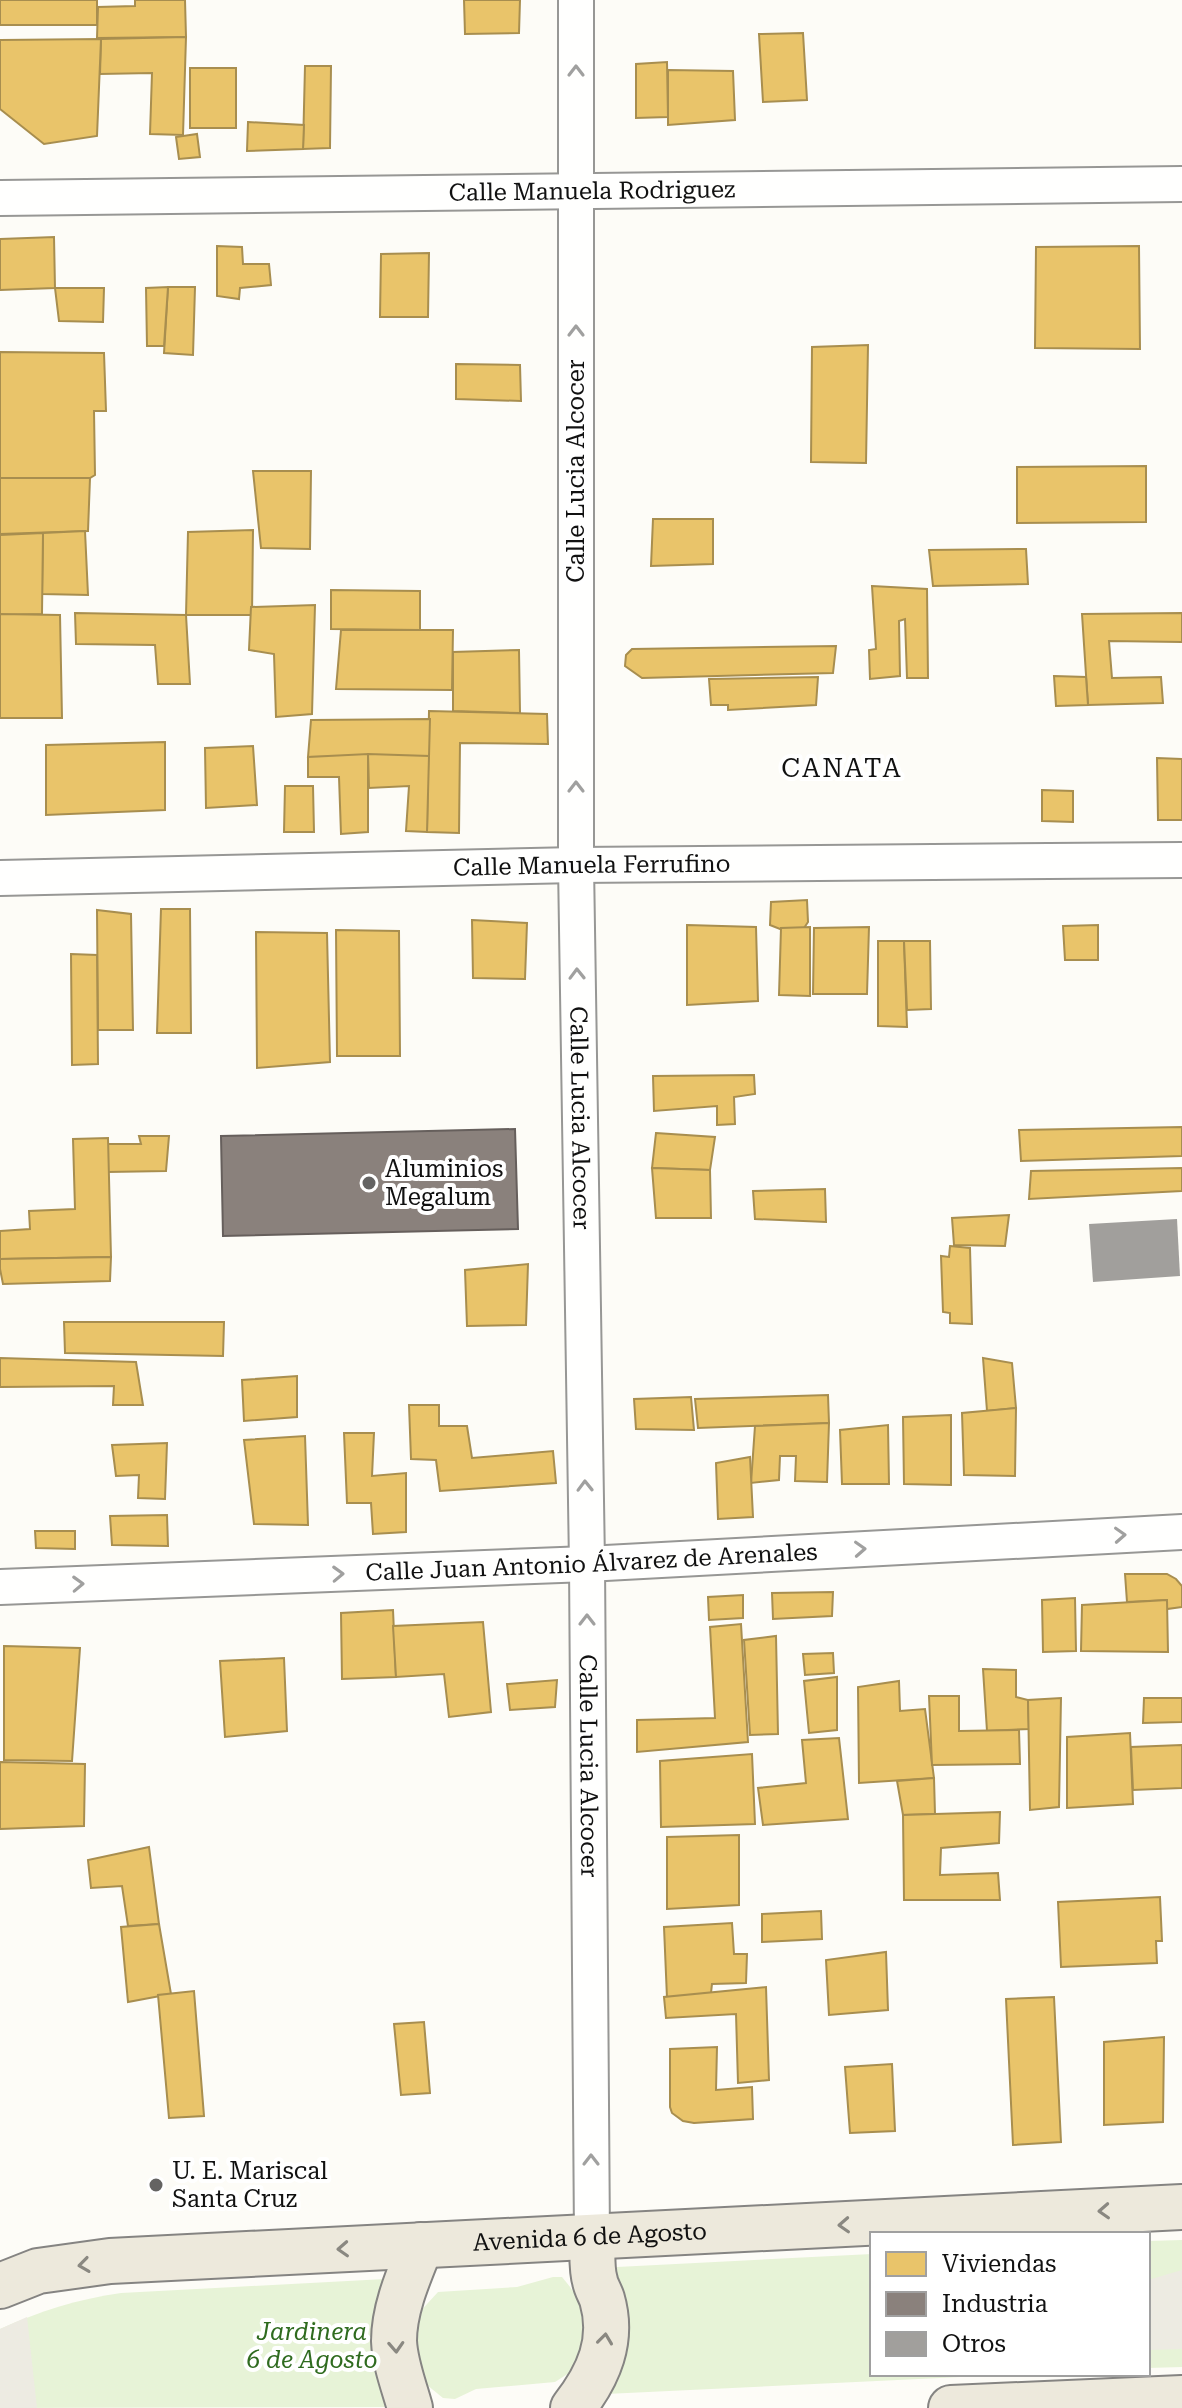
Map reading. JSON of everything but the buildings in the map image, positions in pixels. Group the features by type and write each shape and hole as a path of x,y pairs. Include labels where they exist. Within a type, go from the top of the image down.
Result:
{"main road":[{"name":"Avenida 6 de Agosto","path":"0,2286 38,2271 110,2261 1182,2207"},
{"path":"573,2408 598,2370 604,2354 607,2326 602,2298 594,2280 592,2238"},
{"path":"410,2408 397,2364 394,2340 405,2283 421,2245"},
{"path":"951,2408 1182,2398"}],"street":[{"name":"Calle Lucia Alcocer","path":"576,0 576,865 587,1564 592,2238"},
{"name":"Calle Manuela Rodriguez","path":"0,198 1182,184"},
{"name":"Calle Manuela Ferrufino","path":"0,878 576,865 1182,860"},
{"name":"Calle Juan Antonio Álvarez de Arenales","path":"0,1587 587,1564 1182,1532"}],"green space":[{"path":"1182,2240 1182,2367 1150,2368 1150,2241"},
{"path":"870,2254 870,2376 980,2376 606,2394 617,2267"},
{"name":"Jardinera 6 de Agosto","path":"562,2277 582,2309 585,2329 580,2366 555,2382 476,2389 455,2399 443,2398 427,2385 413,2356 416,2316 438,2292 517,2287"},
{"name":"Jardinera 6 de Agosto","path":"385,2279 390,2407 0,2408 0,2329 45,2311 121,2293"}],"shaded area":[{"path":"1182,2270 1182,2349 1150,2350 1150,2279"},
{"path":"27,2317 37,2408 0,2408 0,2329"}],"place":[{"name":"Aluminios Megalum","path":"369,1183"},
{"name":"U. E. Mariscal Santa Cruz","path":"156,2185"}],"district":[{"name":"CANATA","path":"842,768"}]}
